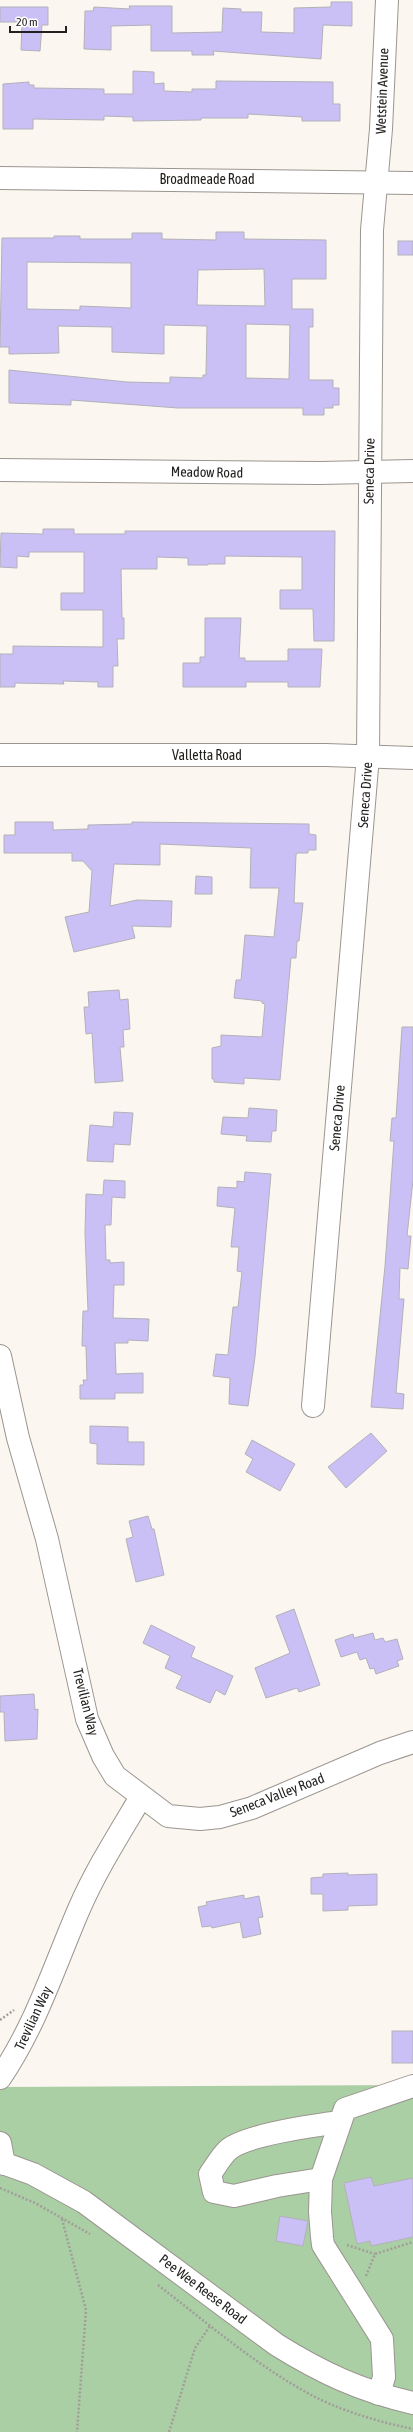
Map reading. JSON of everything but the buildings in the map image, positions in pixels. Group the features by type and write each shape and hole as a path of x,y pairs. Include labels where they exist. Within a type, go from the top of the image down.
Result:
{"street":[{"name":"Wetstein Avenue","path":"376,183 381,129 387,0"},
{"name":"Broadmeade Road","path":"0,178 326,180 376,183 413,183"},
{"name":"Seneca Drive","path":"313,1406 368,756 372,230 376,183"},
{"name":"Meadow Road","path":"0,470 413,471"},
{"name":"Valletta Road","path":"0,756 368,756 413,758"},
{"name":"Trevilian Way","path":"0,1356 8,1427 47,1539 92,1734 115,1776 140,1797 102,1863 56,1964 37,2014 18,2052 0,2078"},
{"name":"Seneca Valley Road","path":"140,1797 168,1816 200,1819 220,1817 252,1808 380,1753 413,1742"},
{"path":"379,2394 384,2377 382,2339 323,2245 320,2212 322,2179 345,2109 413,2086"},
{"path":"322,2179 277,2186 234,2196 214,2192 210,2174 228,2150 251,2140 290,2129 340,2122"},
{"path":"0,2143 2,2163"},
{"name":"Pee Wee Reese Road","path":"2,2163 33,2174 84,2202 277,2345 309,2365 346,2383 413,2403"}],"path":[{"path":"62,2218 86,2310 77,2432"},
{"path":"356,2298 375,2254 413,2242"},
{"path":"169,2432 195,2348 210,2326"}],"green space":[{"path":"413,2085 413,2432 0,2432 0,2087"}]}
